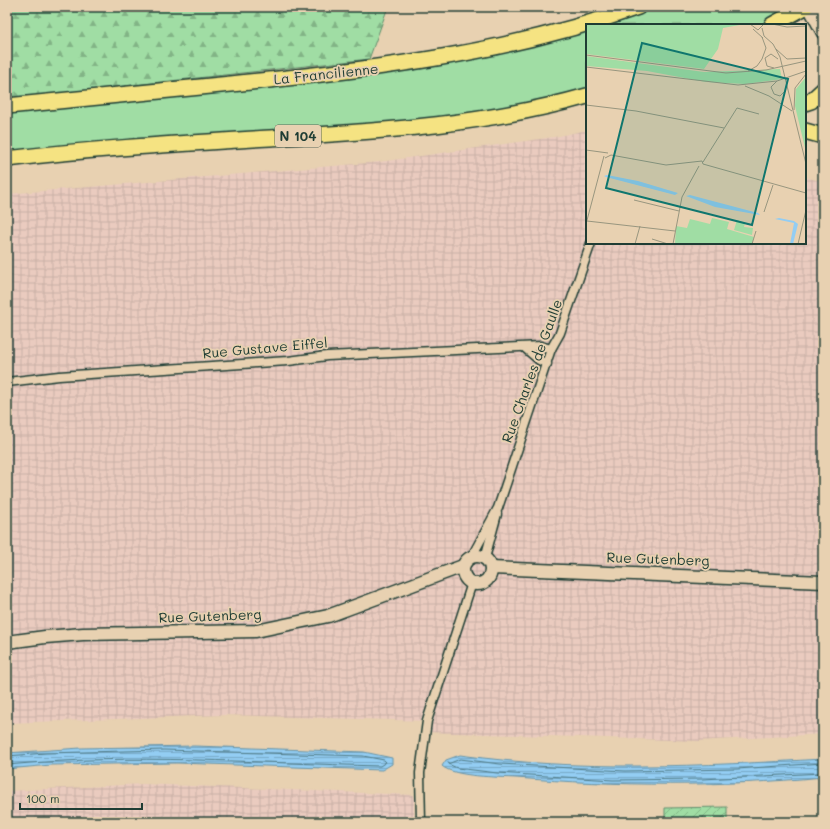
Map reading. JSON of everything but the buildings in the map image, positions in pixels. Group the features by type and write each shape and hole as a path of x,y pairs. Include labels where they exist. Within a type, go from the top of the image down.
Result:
{"highway":[{"path":"572,27 610,7"},
{"name":"La Francilienne","path":"7,106 304,77 406,64 490,48 572,27 638,7"},
{"path":"774,24 805,7"},
{"path":"806,104 823,90"},
{"name":"N 104","path":"7,159 131,147 401,129 480,119 531,110 586,96"},
{"path":"806,131 823,136"}],"street":[{"path":"809,7 823,33"},
{"path":"821,7 823,11"},
{"name":"Rue Charles de Gaulle","path":"472,556 498,508 551,349 560,333 591,244"},
{"name":"Rue Gustave Eiffel","path":"7,382 59,376 288,361 327,356 525,348 541,346 551,349"},
{"path":"525,348 539,360 547,364"},
{"name":"Rue Charles de Gaulle","path":"488,563 498,508"},
{"path":"421,822 420,773 427,721 469,581 463,566 468,558 477,555 488,563 486,580 482,583 469,581"},
{"name":"Rue Gutenberg","path":"488,563 823,582"},
{"name":"Rue Gutenberg","path":"7,642 45,637 256,632 328,616 394,593 463,566"},
{"name":"Rue Gutenberg","path":"394,593 448,579 469,581"},
{"name":"Rue Gutenberg","path":"7,635 22,634 45,637"}],"shaded area":[{"path":"586,130 586,244 806,244 806,177 823,182 823,734 698,741 425,732 427,721 224,715 7,723 7,194 379,162 554,137"},
{"path":"143,784 414,795 414,822 7,822 7,791"}],"green space":[{"path":"7,7 388,7 369,59 7,99"},
{"path":"650,7 796,7 762,24 600,24"},
{"path":"586,28 586,91 479,114 394,125 7,155 7,111 370,75"},
{"path":"727,807 727,822 665,822 665,808"}],"water":[{"path":"195,746 364,752 392,758 392,764 382,770 177,763 51,765 7,769 7,753 81,748"},
{"path":"460,755 550,764 596,766 732,764 823,759 823,777 708,784 593,783 477,776 448,770 442,766 446,760"}]}
